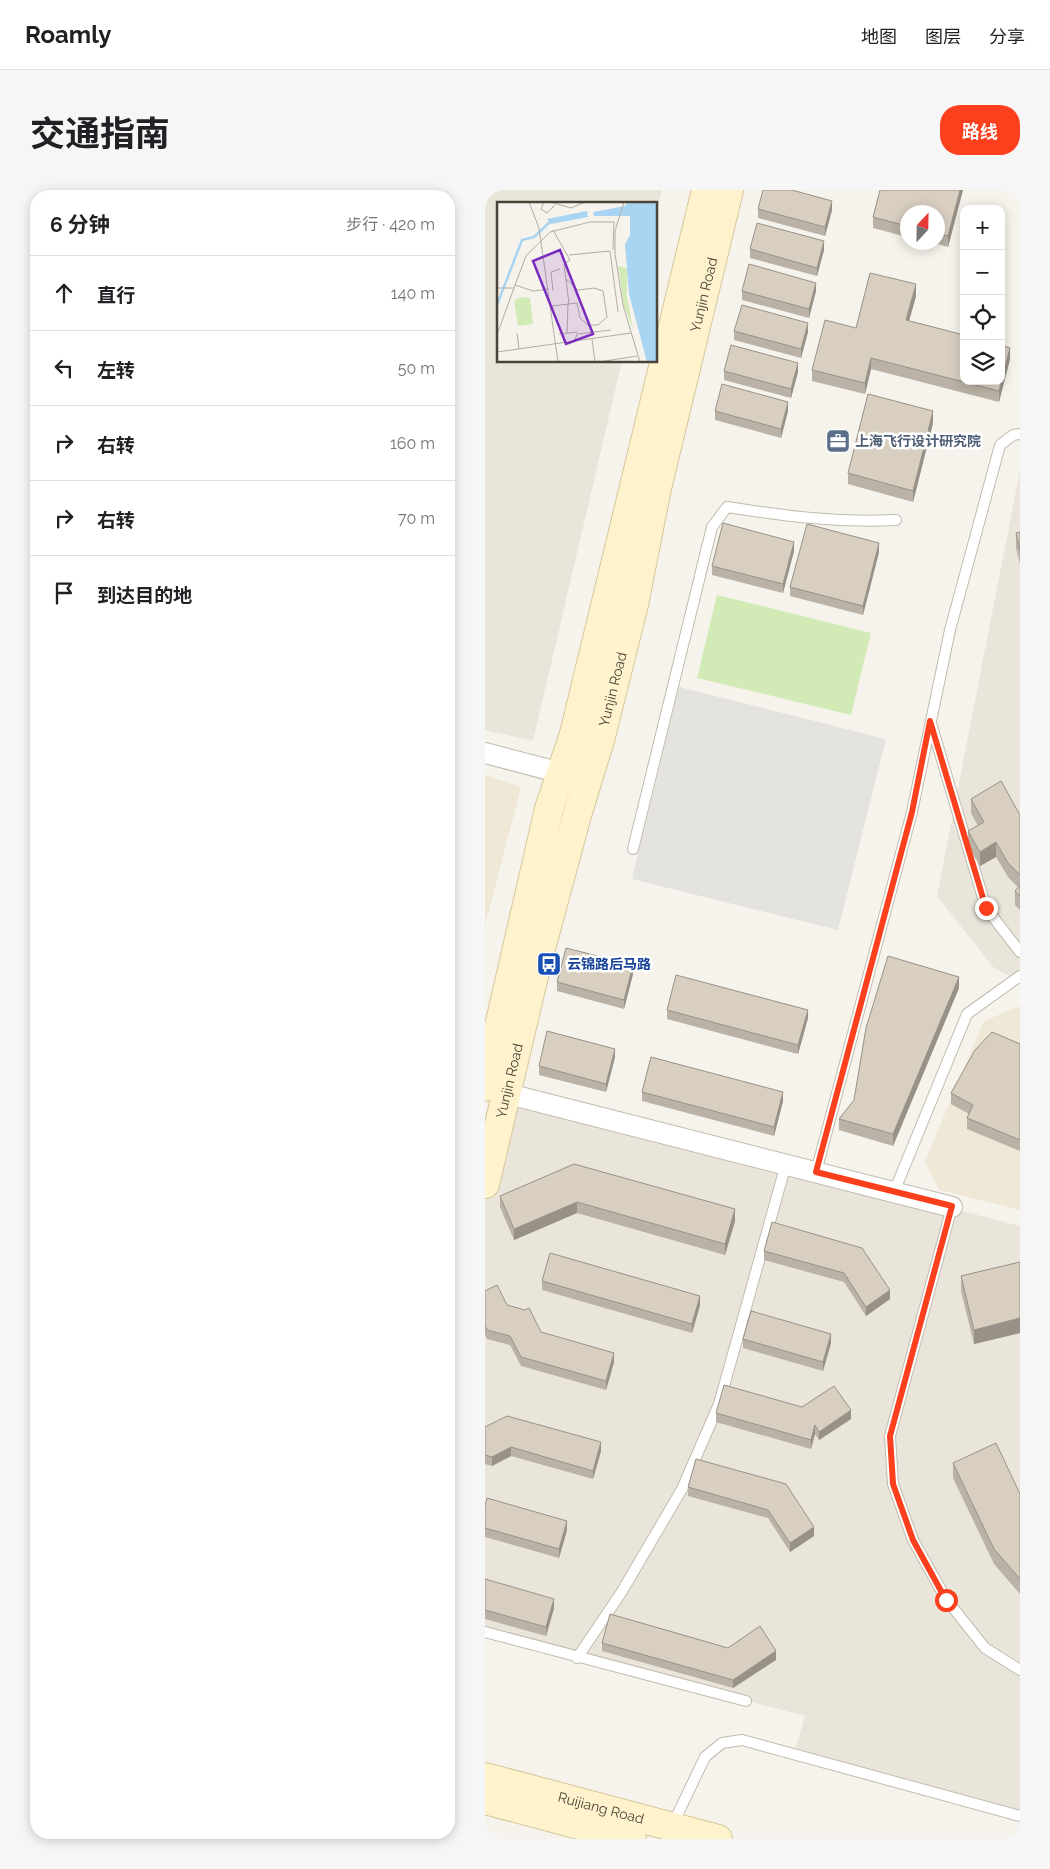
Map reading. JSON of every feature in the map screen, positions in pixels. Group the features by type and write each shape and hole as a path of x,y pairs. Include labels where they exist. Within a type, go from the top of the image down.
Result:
{"main road":[{"name":"Yunjin Road","path":"485,1184 496,1090 549,809 574,734 705,190"},
{"name":"Yunjin Road","path":"496,1090 540,954 600,740 634,604 657,488 729,190"},
{"name":"Ruijiang Road","path":"485,1777 718,1839"},
{"name":"Ruijiang Road","path":"485,1800 632,1839"}],"street":[{"path":"485,753 588,780"},
{"path":"496,1090 952,1206"}],"lane":[{"path":"816,1172 912,812 950,630 1000,445 1013,435 1020,434"},
{"path":"633,849 712,527 727,507 804,520 854,522 896,520"},
{"path":"930,721 986,908 1020,952"},
{"path":"894,1192 967,1014 1020,976"},
{"path":"577,1658 621,1593 682,1489 719,1404 786,1164"},
{"path":"952,1206 890,1436 893,1484 913,1540 946,1600 985,1648 1020,1670"},
{"path":"485,1632 577,1658 746,1701"},
{"path":"672,1827 705,1757 722,1743 742,1740 1020,1816"}],"shaded area":[{"path":"485,190 662,190 657,212 657,202 497,202 497,362 622,362 533,741 485,730"},
{"path":"1020,470 1020,981 994,968 937,896"},
{"path":"679,687 886,739 838,930 632,879"},
{"path":"485,775 521,787 485,926"},
{"path":"1020,1006 1020,1210 939,1190 925,1161 984,1021"},
{"path":"508,1094 1020,1226 1020,1816 794,1754 805,1716 485,1632 485,1182"}],"green space":[{"path":"717,595 871,633 851,715 697,678"}],"building":[{"path":"763,190 792,190 832,201 825,227 758,209"},
{"path":"880,190 960,190 948,236 945,235 945,205 900,205 900,224 873,217"},
{"path":"757,223 824,241 817,268 750,249"},
{"path":"749,264 816,283 809,309 742,291"},
{"path":"870,273 916,284 906,320 960,334 960,381 871,358 865,383 812,370 825,320 856,328"},
{"path":"742,305 808,323 801,349 734,331"},
{"path":"731,345 798,363 791,389 724,371"},
{"path":"1005,346 1010,348 1005,368"},
{"path":"722,384 788,402 781,429 715,411"},
{"path":"976,385 1001,385 999,391"},
{"path":"868,394 933,411 913,491 848,473"},
{"path":"723,523 794,542 783,584 712,566"},
{"path":"807,524 879,543 863,606 790,587"},
{"path":"1020,532 1020,550 1016,533"},
{"path":"1001,781 1020,815 1020,875 1008,863 996,842 980,852 968,831 984,822 971,799"},
{"path":"1020,885 1020,896 1015,891"},
{"path":"566,948 633,965 624,1000 557,982"},
{"path":"888,956 959,977 893,1134 839,1119 854,1100 866,1028"},
{"path":"676,975 808,1010 798,1045 667,1010"},
{"path":"547,1031 615,1049 606,1084 539,1066"},
{"path":"992,1032 1020,1044 1020,1140 967,1118 973,1105 951,1093 975,1050"},
{"path":"651,1057 783,1092 774,1127 642,1092"},
{"path":"574,1164 735,1209 725,1244 577,1202 514,1229 500,1196"},
{"path":"772,1222 862,1248 890,1290 866,1307 844,1273 764,1251"},
{"path":"550,1253 700,1296 692,1324 542,1281"},
{"path":"1020,1262 1020,1318 974,1330 961,1276"},
{"path":"497,1285 507,1305 525,1310 529,1308 541,1332 614,1353 606,1381 521,1357 510,1336 487,1330 485,1326 485,1291"},
{"path":"751,1311 831,1334 823,1362 743,1339"},
{"path":"724,1385 802,1407 834,1386 851,1410 819,1432 815,1425 811,1440 716,1413"},
{"path":"507,1416 601,1442 593,1471 511,1447 492,1457 485,1455 485,1427"},
{"path":"996,1443 1020,1494 1020,1579 994,1549 953,1463"},
{"path":"696,1459 786,1484 814,1527 790,1543 768,1510 688,1487"},
{"path":"487,1498 567,1521 559,1549 485,1528"},
{"path":"485,1579 554,1599 546,1627 485,1610"},
{"path":"610,1614 728,1648 760,1626 776,1651 733,1680 602,1643"}],"place":[{"name":"上海飞行设计研究院","path":"838,441"},
{"name":"云锦路后马路","path":"549,964"}],"route":[{"path":"946,1600 913,1540 893,1484 890,1436 952,1206 816,1172 912,812 930,721 986,908"}]}
